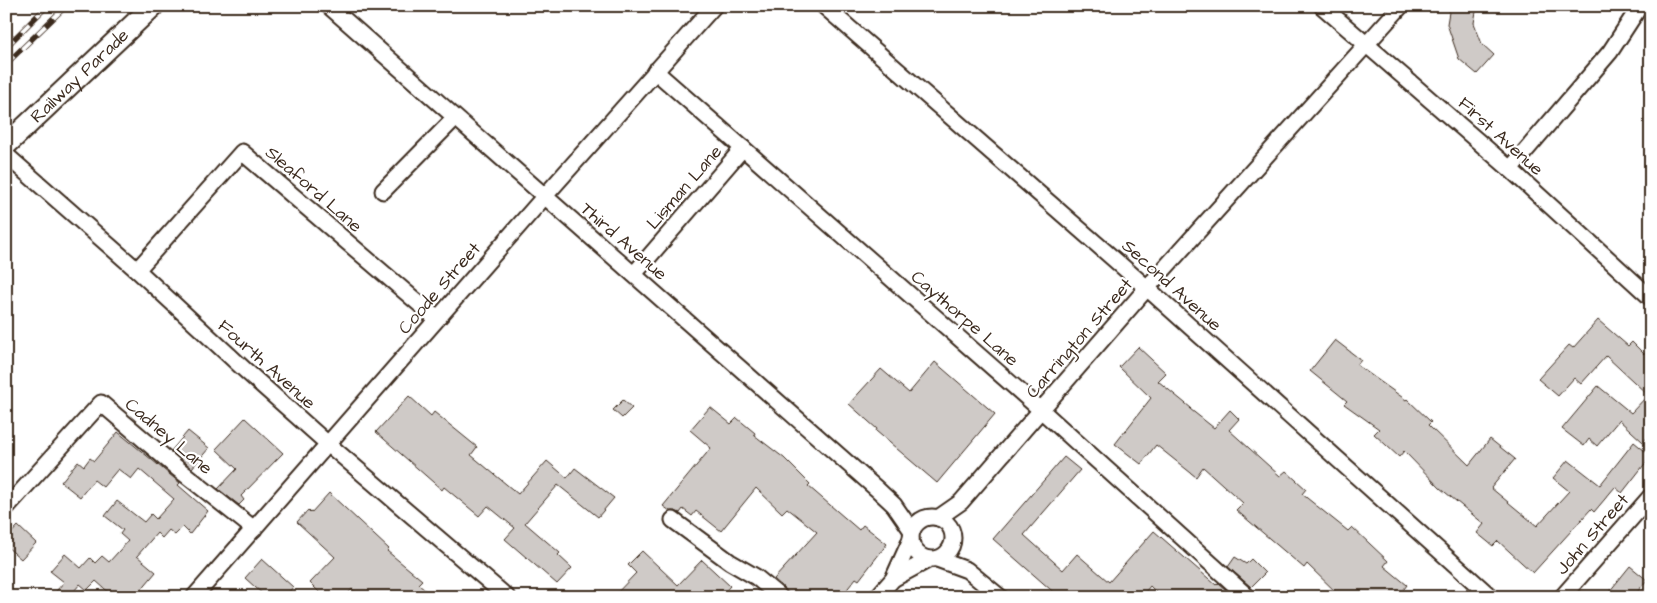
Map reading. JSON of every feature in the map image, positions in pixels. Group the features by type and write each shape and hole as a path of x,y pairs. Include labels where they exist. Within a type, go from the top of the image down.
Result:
{"main road":[{"name":"Railway Parade","path":"6,145 153,6"}],"street":[{"name":"Third Avenue","path":"328,6 894,505 922,520"},
{"name":"Coode Street","path":"194,597 714,6"},
{"name":"Second Avenue","path":"824,6 1147,288 1491,597"},
{"name":"First Avenue","path":"1322,6 1510,169 1651,298"},
{"name":"Carrington Street","path":"938,518 961,502 1147,288 1401,6"},
{"path":"1510,169 1610,52 1640,6"},
{"name":"Caythorpe Lane","path":"655,71 1041,410 1248,597"},
{"path":"383,191 455,118"},
{"name":"Lisman Lane","path":"634,274 743,148"},
{"name":"Sleaford Lane","path":"137,270 242,152 437,319"},
{"name":"Fourth Avenue","path":"6,155 137,270 328,444 507,597"},
{"name":"Cadney Lane","path":"6,508 101,403 177,468 254,529"},
{"name":"John Street","path":"1562,597 1651,496"},
{"name":"Carrington Street","path":"953,539 961,502"},
{"name":"Third Avenue","path":"894,505 912,535"},
{"path":"877,597 892,579 918,523 927,518 938,518 950,526 953,539 967,570"},
{"path":"673,520 730,562 756,577 780,597"},
{"path":"912,535 912,545 919,554 967,570 1000,597"},
{"path":"892,579 949,552 953,539"}],"building":[{"path":"1450,6 1477,6 1474,23 1482,44 1494,55 1477,74 1459,59 1447,24"},
{"path":"1598,320 1628,346 1632,342 1644,354 1651,347 1651,433 1643,442 1619,420 1597,446 1589,439 1584,446 1562,429 1598,386 1631,413 1648,395 1606,356 1581,384 1574,378 1558,396 1538,379 1569,345 1573,348"},
{"path":"1335,340 1361,360 1357,365 1407,399 1431,422 1428,425 1469,465 1490,439 1515,459 1491,488 1537,526 1569,491 1553,478 1568,460 1600,485 1634,442 1651,456 1622,493 1615,487 1594,512 1591,509 1533,573 1498,541 1493,546 1477,533 1484,524 1440,488 1404,451 1399,457 1374,434 1379,429 1344,404 1347,401 1310,371"},
{"path":"1138,347 1166,373 1158,381 1190,409 1214,428 1230,410 1239,419 1229,430 1280,476 1286,471 1306,489 1302,494 1348,531 1352,527 1388,561 1384,566 1407,585 1398,597 1341,597 1307,564 1304,568 1236,510 1243,503 1203,467 1196,477 1156,445 1141,464 1115,444 1151,398 1119,367"},
{"path":"935,362 995,414 937,483 876,431 877,429 849,404 881,369 909,393"},
{"path":"409,396 431,416 434,412 477,447 471,455 518,494 547,461 567,478 575,468 614,498 598,517 558,485 525,523 560,553 558,555 572,568 557,584 505,539 515,528 488,506 479,516 444,487 442,490 376,432"},
{"path":"623,400 632,408 622,418 613,410"},
{"path":"710,407 731,424 737,418 755,433 754,435 784,458 810,484 808,486 859,530 863,525 887,544 859,580 856,578 841,597 789,597 786,590 774,579 817,532 787,508 782,513 756,488 721,531 696,511 692,516 683,509 680,513 670,511 663,506 711,448 690,430"},
{"path":"245,418 283,453 241,496 244,500 239,505 218,489 237,469 216,449"},
{"path":"188,431 209,448 192,468 171,451"},
{"path":"118,432 180,483 178,485 208,511 190,534 183,527 175,535 169,530 162,538 157,533 137,556 156,572 135,597 114,597 96,581 87,590 80,584 69,597 51,597 64,582 50,571 65,554 81,568 90,558 95,563 102,556 109,562 128,541 120,534 123,530 105,516 117,501 144,522 151,514 156,519 174,499 139,469 131,479 118,469 103,487 94,480 80,497 61,482 78,461 84,466 90,458 94,461"},
{"path":"1064,457 1080,470 1024,535 1063,570 1077,554 1109,582 1154,531 1216,585 1218,583 1234,597 1161,597 1150,586 1141,597 1059,597 993,539"},
{"path":"329,493 389,549 387,551 422,580 418,584 433,597 361,597 352,589 345,597 324,597 310,583 335,557 297,522 308,510 311,513"},
{"path":"18,526 36,543 21,559 6,546 6,539"},
{"path":"642,551 678,585 702,560 730,586 720,597 613,597 636,573 628,565"},
{"path":"1235,557 1246,564 1251,559 1265,573 1251,587 1228,567"},
{"path":"262,559 293,587 285,597 266,597 245,578"},
{"path":"1630,566 1647,580 1633,597 1605,597"}],"railway":[{"path":"6,47 47,6"},
{"path":"6,64 66,6"}]}
